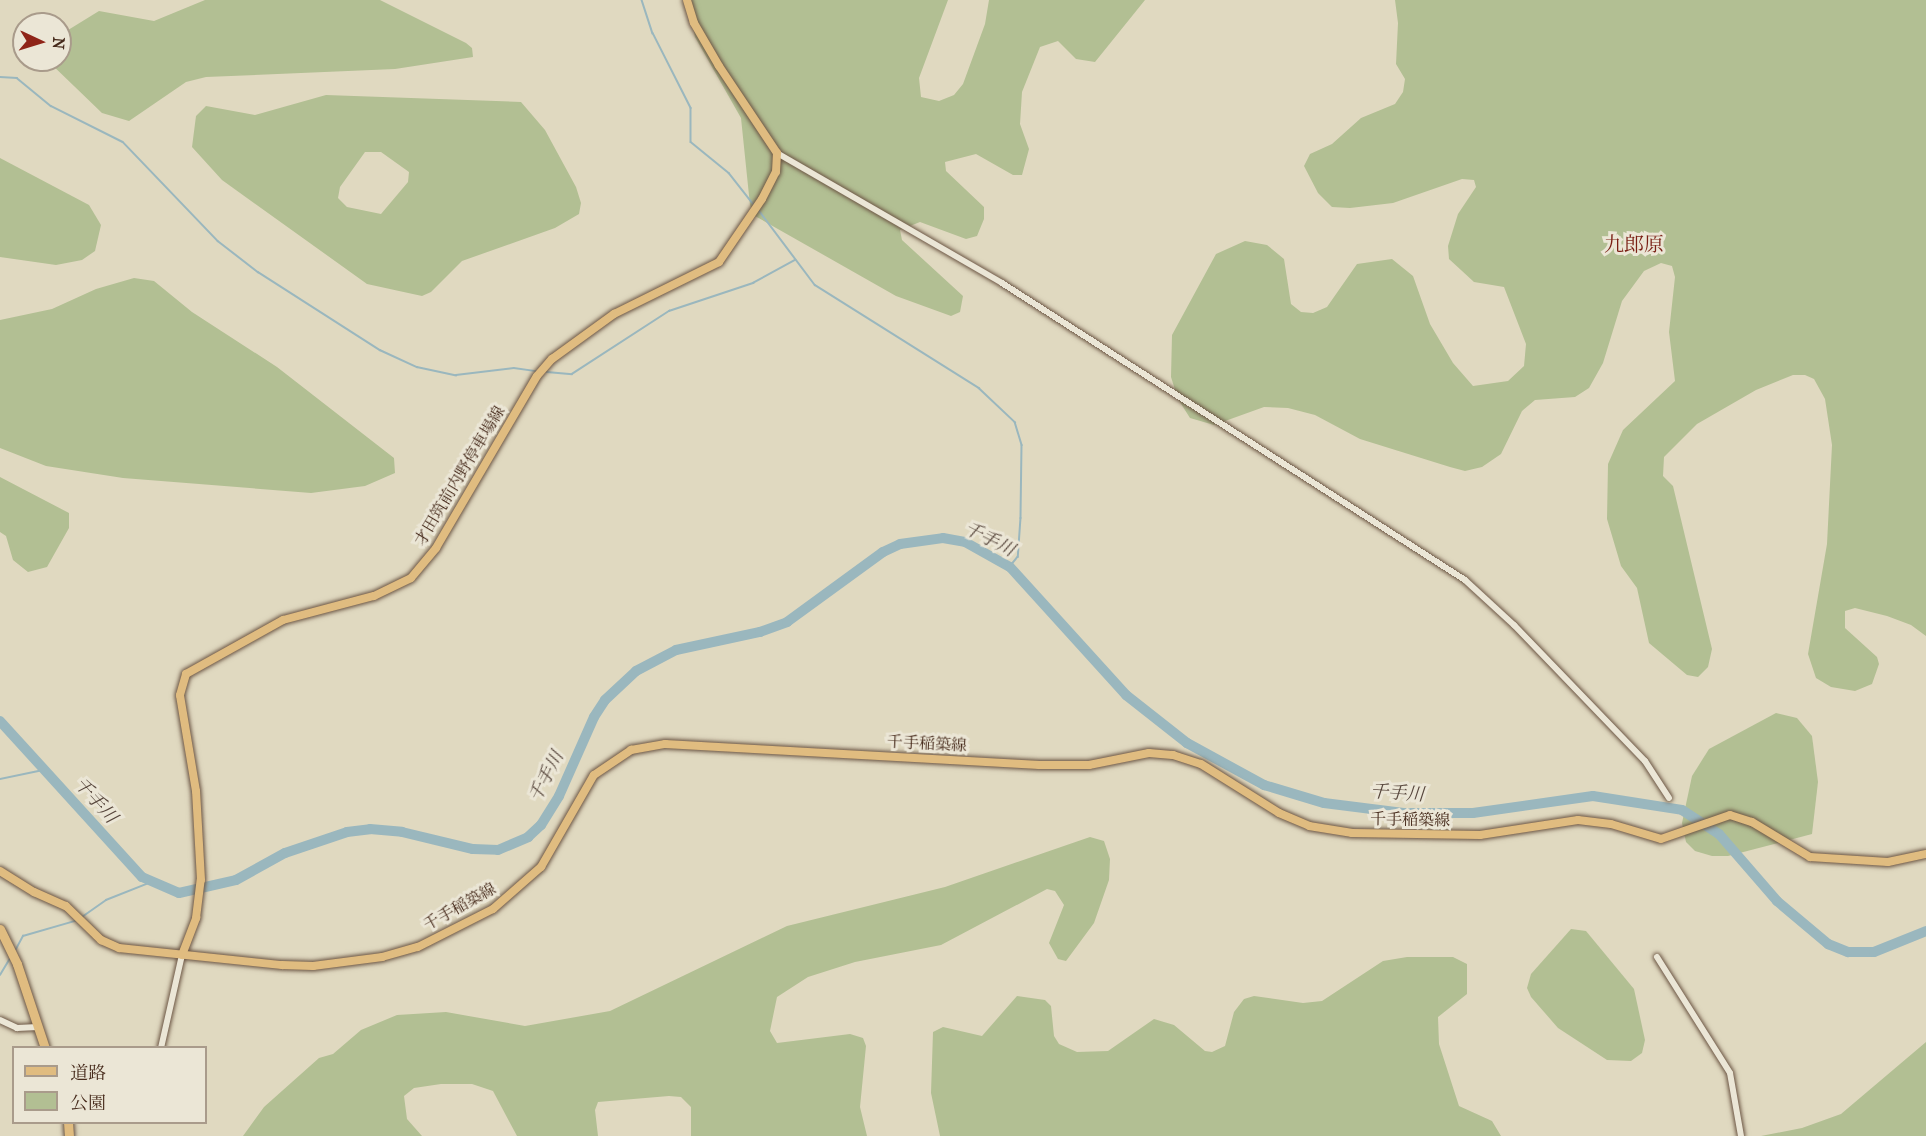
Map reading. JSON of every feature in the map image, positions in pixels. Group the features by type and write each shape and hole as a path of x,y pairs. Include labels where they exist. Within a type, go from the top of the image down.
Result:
{"highway":[{"path":"0,929 17,964 45,1046"}],"main road":[{"path":"687,0 694,23 719,66 777,153"},
{"name":"才田筑前内野停車場線","path":"182,955 200,899 201,880 196,791 180,695 186,674 283,620 374,596 411,578 436,548 537,376 580,336 614,314 719,262 762,199 776,172 777,153"},
{"name":"千手稲築線","path":"0,871 34,892 66,906 101,940 136,952 313,966 382,957 418,947 493,909 529,881 560,836 594,775 607,763 631,750 665,744 1039,765 1089,765 1149,753 1165,754 1201,764 1279,813 1309,826 1352,833 1480,835 1578,820 1611,824 1650,838 1686,832 1709,820 1730,815 1742,817 1810,857 1888,862 1926,854"}],"street":[{"path":"777,153 1002,283 1465,580 1514,624 1645,761 1669,798"},
{"path":"161,1046 182,955"},
{"path":"1658,957 1730,1073 1741,1136"},
{"path":"0,1020 17,1028 38,1027"}],"green space":[{"path":"205,0 380,0 466,43 472,48 473,57 395,69 206,77 186,82 129,121 102,113 59,72 72,72 72,28 99,11 154,21"},
{"path":"688,0 948,0 919,78 921,97 939,101 954,95 963,84 985,24 989,0 1145,0 1095,62 1076,59 1058,41 1040,47 1022,92 1020,124 1029,149 1022,175 1013,175 976,154 945,162 946,171 984,207 984,219 977,236 966,239 920,222 900,230 902,240 963,296 960,312 951,316 896,296 755,216 750,205 741,118 695,37"},
{"path":"1395,0 1926,0 1926,636 1911,625 1887,616 1855,608 1845,611 1845,628 1877,657 1879,664 1872,684 1855,691 1831,687 1816,678 1808,654 1827,544 1832,445 1825,399 1814,379 1805,375 1793,375 1756,390 1697,424 1664,457 1663,476 1673,486 1712,649 1708,667 1698,677 1687,675 1649,643 1637,588 1621,566 1607,519 1608,464 1623,430 1675,381 1669,332 1675,277 1672,266 1661,263 1644,271 1622,301 1603,363 1589,388 1575,397 1535,400 1522,411 1501,454 1482,467 1465,471 1450,467 1360,439 1315,415 1288,408 1264,407 1214,425 1190,418 1178,399 1171,377 1172,335 1216,254 1245,241 1267,245 1284,259 1291,304 1301,312 1313,313 1327,307 1357,264 1392,259 1413,276 1430,324 1453,363 1473,386 1508,381 1524,366 1526,344 1504,287 1474,282 1449,259 1448,246 1458,214 1476,187 1474,180 1462,179 1393,203 1350,208 1332,207 1318,193 1304,166 1310,154 1332,144 1361,118 1395,104 1403,92 1405,79 1396,64 1398,23"},
{"path":"326,95 521,102 545,130 576,187 581,203 579,214 555,228 462,261 431,292 422,296 367,284 222,180 192,147 196,116 206,106 255,115","holes":["365,152 381,152 409,172 408,182 381,214 347,207 338,198 340,187"]},
{"path":"0,158 89,205 101,225 95,251 82,260 56,265 0,257"},
{"path":"134,278 154,281 192,312 277,367 394,458 395,473 365,486 311,493 123,478 46,466 0,448 0,320 52,309 96,289"},
{"path":"0,477 69,513 69,528 47,567 28,572 13,560 6,536 0,532"},
{"path":"1776,713 1797,718 1812,736 1818,782 1812,834 1728,856 1712,856 1695,851 1686,842 1682,823 1692,776 1709,749"},
{"path":"1090,837 1104,841 1110,859 1109,880 1094,923 1066,961 1058,959 1049,943 1064,905 1055,891 1047,889 941,945 855,962 808,977 777,997 770,1031 777,1043 850,1034 863,1038 866,1046 860,1107 867,1136 691,1136 691,1107 681,1097 669,1096 598,1102 595,1110 598,1136 517,1136 493,1091 472,1084 441,1084 414,1088 404,1096 407,1119 422,1136 243,1136 264,1107 319,1058 333,1054 361,1030 397,1015 446,1012 525,1026 610,1011 787,926 945,887"},
{"path":"1571,929 1586,931 1634,989 1645,1040 1642,1053 1631,1061 1607,1060 1558,1028 1531,997 1527,988 1531,974"},
{"path":"1407,957 1453,957 1467,964 1467,994 1438,1017 1439,1044 1459,1106 1492,1121 1501,1136 940,1136 931,1093 933,1032 943,1027 982,1036 1017,996 1045,1000 1051,1006 1054,1036 1059,1044 1077,1052 1108,1051 1154,1019 1174,1025 1205,1051 1212,1052 1225,1046 1234,1012 1244,999 1254,996 1303,1003 1322,1001 1383,961"},
{"path":"1926,1042 1926,1136 1761,1136 1802,1128 1841,1114"}],"waterway":[{"path":"642,0 653,33 691,108 691,142 729,173 755,206"},
{"path":"0,77 17,78 51,106 123,142 218,241 258,272 380,350 417,367 456,375 514,368 536,371"},
{"path":"758,209 815,285 979,388 1015,422 1022,445 1021,518 1018,557 1010,567"},
{"path":"547,372 572,374 669,311 753,283 795,260"},
{"name":"千手川","path":"0,721 142,877 179,893 236,880 285,853 347,832 370,829 402,832 473,849 498,850 528,837 541,825 559,796 594,717 605,700 636,671 676,650 760,632 787,622 883,552 900,544 943,538 965,542 1010,567 1126,695 1187,743 1264,785 1324,803 1403,813 1473,813 1593,796 1682,810 1719,834 1777,901 1828,944 1848,952 1874,952 1926,931"},
{"path":"0,779 44,770"},
{"path":"82,917 106,900 149,883"},
{"path":"15,951 23,936 75,921"},
{"path":"0,975 11,957"}],"district":[{"name":"九郎原","path":"1634,244"}]}
